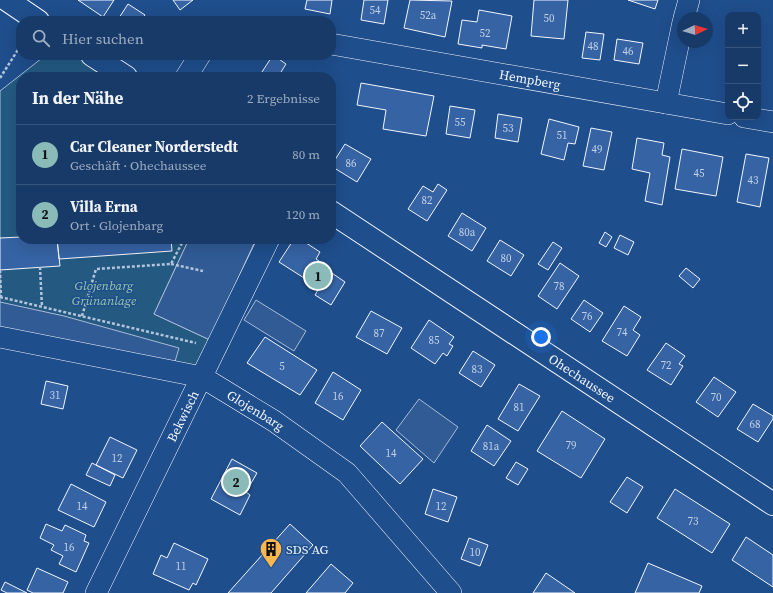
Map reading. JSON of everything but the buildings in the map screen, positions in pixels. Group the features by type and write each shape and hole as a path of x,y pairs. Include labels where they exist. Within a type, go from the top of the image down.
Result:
{"main road":[{"path":"7,0 31,16"},
{"path":"100,60 118,72"},
{"name":"Ohechaussee","path":"336,215 773,504"}],"street":[{"path":"686,12 689,0"},
{"name":"Hempberg","path":"336,45 725,113"},
{"path":"666,103 678,48"},
{"path":"189,72 197,60"},
{"path":"761,120 773,122"},
{"name":"Bekwisch","path":"96,593 267,244"},
{"name":"Glojenbarg","path":"0,337 202,377 274,422 347,473 451,593"}],"path":[{"path":"0,78 16,53"},
{"path":"171,264 181,244"},
{"path":"82,316 96,269 171,264 203,271"},
{"path":"40,267 42,307"},
{"path":"0,270 1,297 216,348"}],"green space":[{"name":"Glojenbarg Grünanlage","path":"40,60 84,60 102,72 24,72"},
{"name":"Glojenbarg Grünanlage","path":"16,78 16,244 187,244 154,314 210,340 196,368 0,324 0,91"}],"shaded area":[{"path":"187,244 254,244 210,340 154,314"},
{"path":"256,300 306,331 294,351 244,320"},
{"path":"0,302 64,316 179,348 174,365 0,327"},
{"path":"419,399 458,427 434,463 396,430"}],"place":[{"name":"Car Cleaner Norderstedt","path":"318,276"},
{"name":"Villa Erna","path":"236,482"},
{"name":"SDS AG","path":"271,568"}]}
